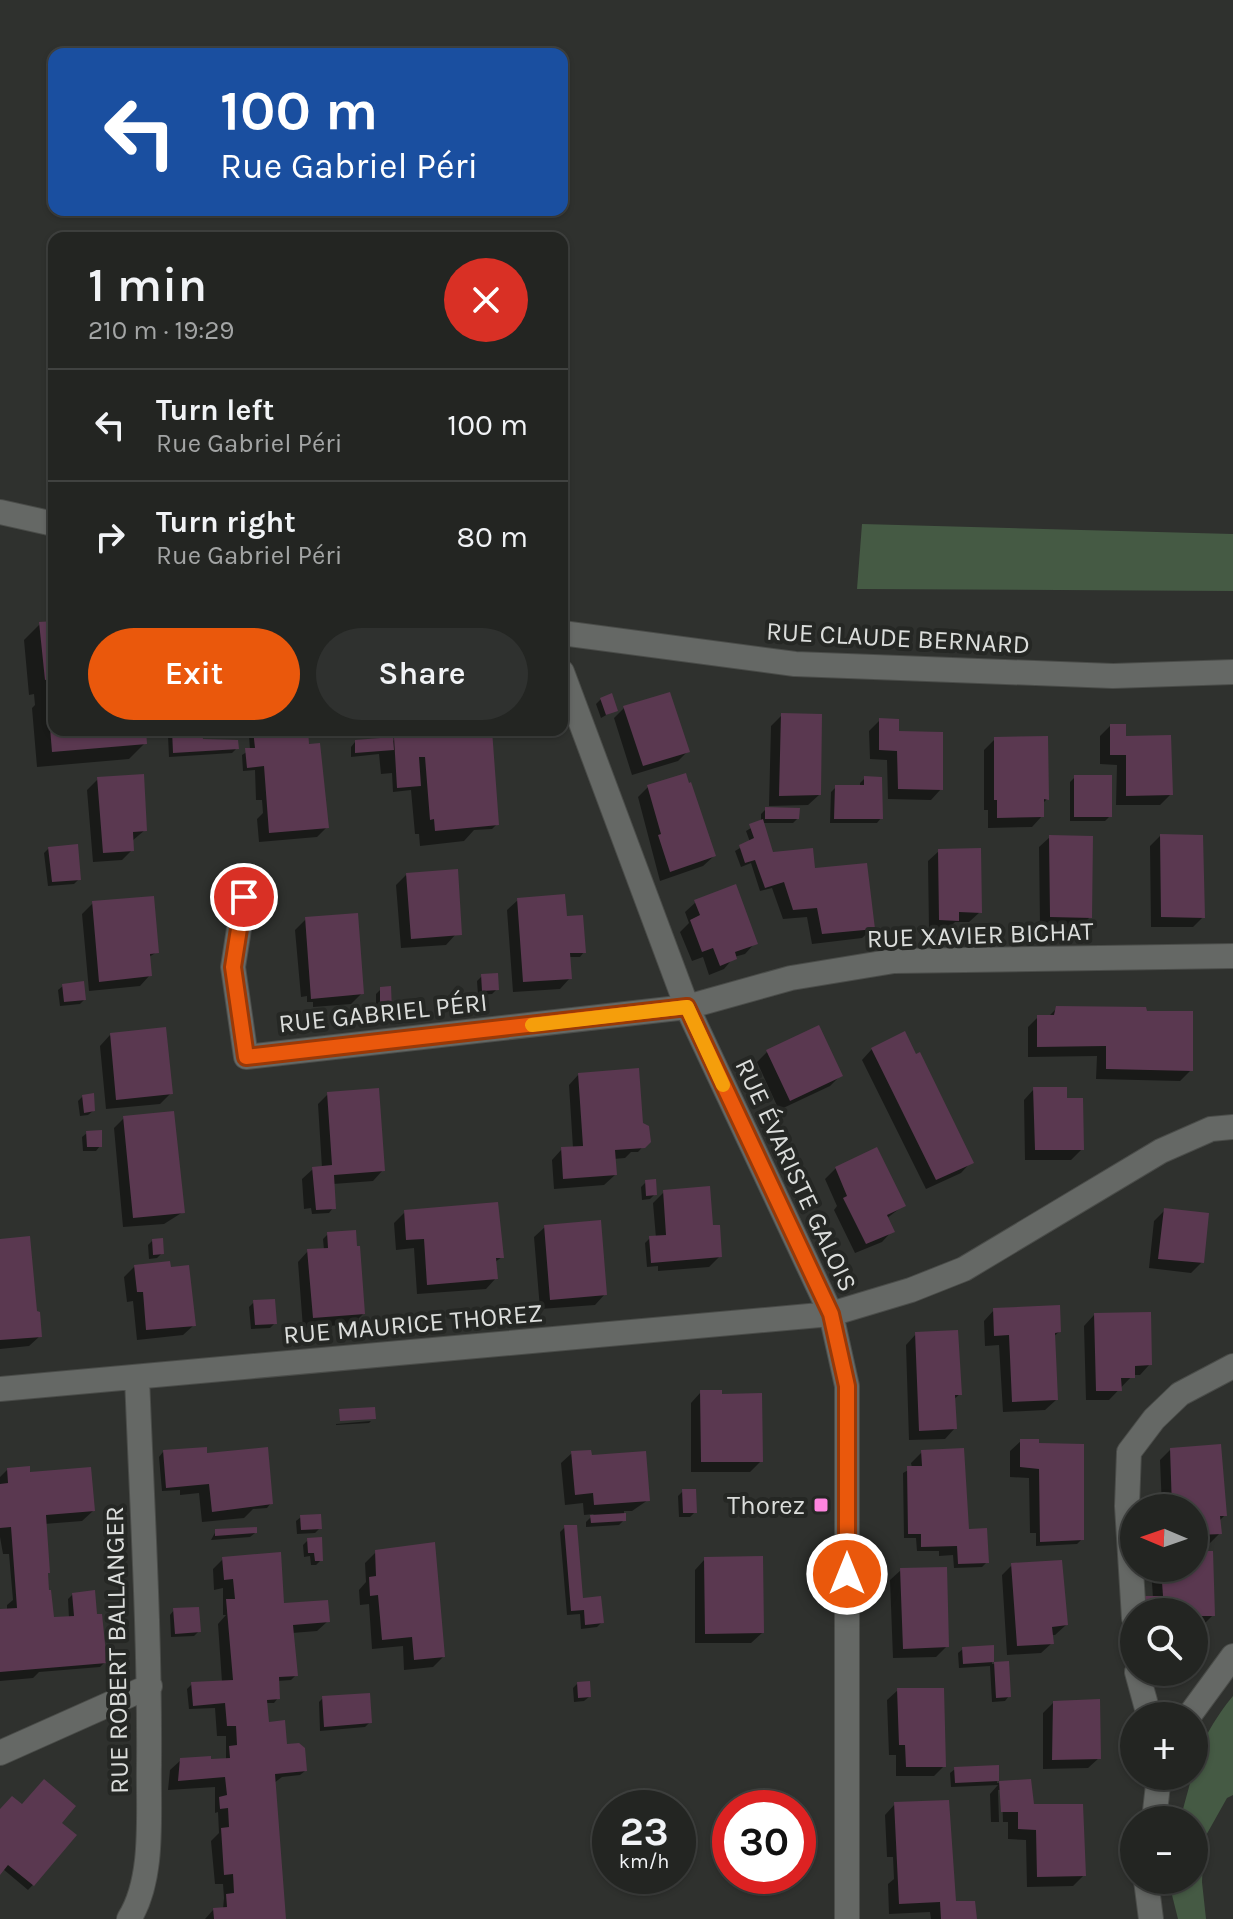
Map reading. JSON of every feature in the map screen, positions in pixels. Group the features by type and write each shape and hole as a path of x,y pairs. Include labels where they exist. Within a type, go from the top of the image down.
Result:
{"street":[{"path":"0,512 48,523"},
{"name":"RUE CLAUDE BERNARD","path":"568,634 795,664 1113,676 1233,672"},
{"name":"RUE ÉVARISTE GALOIS","path":"568,688 687,1007 831,1314 847,1386 847,1919"},
{"name":"RUE GABRIEL PÉRI","path":"244,897 233,967 246,1057 687,1007"},
{"name":"RUE XAVIER BICHAT","path":"687,1007 791,978 894,961 1233,956"},
{"name":"RUE MAURICE THOREZ","path":"0,1389 831,1314 911,1290 964,1269 1161,1151 1211,1129 1233,1127"},
{"path":"1133,1598 1127,1506 1129,1452 1154,1419 1180,1394 1233,1366"},
{"name":"RUE ROBERT BALLANGER","path":"129,1919 138,1904 148,1847 150,1686 137,1377"},
{"path":"1199,1702 1233,1656"},
{"path":"0,1753 150,1686"},
{"path":"1148,1894 1151,1919"}],"green space":[{"path":"862,524 1233,534 1233,591 857,589"},
{"path":"1233,1696 1233,1795 1227,1798 1208,1832 1208,1806 1184,1806 1188,1790 1208,1790 1208,1734"},
{"path":"1172,1894 1203,1894 1206,1919 1178,1919"}],"building":[{"path":"48,621 48,679 45,680 39,622"},
{"path":"670,692 690,752 643,766 623,706"},
{"path":"612,693 618,711 606,715 600,698"},
{"path":"781,713 822,714 821,795 779,796"},
{"path":"879,718 899,719 899,731 943,732 943,790 898,789 897,751 879,750"},
{"path":"1110,724 1126,724 1126,736 1171,735 1173,795 1126,796 1126,755 1110,755"},
{"path":"51,736 146,736 147,744 52,752"},
{"path":"172,736 238,740 239,749 173,753"},
{"path":"254,736 308,736 309,744 320,743 329,828 269,833 264,766 247,768 245,748 255,748"},
{"path":"492,736 499,825 435,831 434,819 430,820 425,757 419,757 421,786 397,788 394,737"},
{"path":"1048,736 1049,800 1044,799 1044,817 997,818 994,737"},
{"path":"393,737 394,750 355,753 355,740"},
{"path":"686,773 716,856 670,872 647,785"},
{"path":"144,774 147,831 133,832 134,851 103,853 97,777"},
{"path":"1074,775 1112,775 1112,817 1074,817"},
{"path":"864,776 882,777 883,819 834,819 835,785 864,785"},
{"path":"765,807 800,808 799,819 765,819"},
{"path":"763,819 773,852 813,848 815,868 867,863 875,929 822,934 817,908 793,910 784,882 765,888 755,860 745,863 739,845 754,838 749,824"},
{"path":"1160,834 1203,835 1205,918 1161,917"},
{"path":"1049,835 1093,836 1092,918 1050,917"},
{"path":"78,844 81,880 52,882 48,847"},
{"path":"981,848 982,913 959,912 959,921 939,920 938,849"},
{"path":"458,869 462,935 411,939 406,873"},
{"path":"736,884 758,944 735,952 737,959 720,966 713,948 702,952 690,920 700,915 694,900"},
{"path":"565,894 567,916 583,915 586,953 570,953 572,979 523,982 517,898"},
{"path":"154,896 159,953 150,954 152,976 99,982 92,901"},
{"path":"358,913 364,994 311,999 305,917"},
{"path":"498,973 499,990 482,991 481,974"},
{"path":"84,981 86,1000 64,1002 62,984"},
{"path":"391,986 392,1011 380,1012 380,987"},
{"path":"1056,1006 1193,1011 1193,1071 1106,1069 1106,1046 1037,1047 1037,1015 1054,1015"},
{"path":"819,1025 843,1076 790,1101 766,1050"},
{"path":"166,1027 173,1094 116,1100 110,1033"},
{"path":"905,1031 916,1054 920,1052 974,1163 936,1180 871,1048"},
{"path":"639,1068 643,1123 649,1126 651,1142 645,1148 615,1150 617,1175 563,1179 561,1147 583,1146 578,1073"},
{"path":"1033,1087 1067,1087 1067,1098 1083,1098 1084,1150 1035,1150"},
{"path":"379,1088 385,1171 334,1175 336,1209 316,1210 312,1167 332,1165 327,1092"},
{"path":"94,1093 95,1111 84,1113 82,1095"},
{"path":"174,1111 185,1213 133,1218 123,1116"},
{"path":"102,1130 102,1147 87,1147 86,1131"},
{"path":"877,1147 906,1206 887,1215 895,1232 866,1244 843,1198 847,1196 835,1167"},
{"path":"656,1179 657,1195 646,1196 645,1180"},
{"path":"710,1186 713,1225 720,1225 722,1257 651,1263 649,1236 666,1235 663,1190"},
{"path":"498,1202 504,1258 496,1258 498,1279 427,1285 424,1239 406,1240 404,1210"},
{"path":"1164,1208 1209,1213 1204,1263 1158,1259"},
{"path":"601,1220 607,1295 550,1300 544,1225"},
{"path":"356,1230 365,1314 313,1318 307,1249 328,1248 327,1232"},
{"path":"30,1236 42,1337 0,1340 0,1239"},
{"path":"163,1238 164,1254 153,1255 152,1239"},
{"path":"170,1261 171,1267 189,1265 196,1326 146,1330 143,1292 137,1292 134,1265"},
{"path":"275,1299 277,1324 255,1325 253,1300"},
{"path":"1060,1305 1061,1332 1055,1333 1058,1400 1012,1402 1009,1335 994,1336 993,1308"},
{"path":"1151,1312 1152,1365 1135,1366 1135,1378 1121,1378 1122,1391 1096,1391 1094,1313"},
{"path":"958,1330 962,1395 955,1395 957,1429 919,1431 915,1332"},
{"path":"700,1390 722,1390 722,1394 762,1393 763,1462 701,1462"},
{"path":"375,1407 376,1419 340,1421 339,1409"},
{"path":"1020,1439 1039,1439 1039,1443 1084,1444 1084,1540 1040,1542 1039,1469 1020,1467"},
{"path":"1221,1444 1227,1516 1220,1516 1222,1534 1208,1535 1208,1494 1172,1494 1170,1448"},
{"path":"207,1447 207,1453 268,1447 273,1504 212,1512 209,1484 166,1488 163,1450"},
{"path":"964,1448 969,1529 987,1528 989,1563 958,1564 957,1546 921,1547 921,1534 908,1534 907,1466 922,1466 921,1450"},
{"path":"591,1450 592,1455 646,1451 650,1501 594,1505 593,1493 575,1495 571,1451"},
{"path":"30,1466 30,1472 91,1467 95,1511 46,1515 49,1590 54,1617 74,1616 72,1593 95,1590 97,1614 102,1614 107,1663 0,1672 0,1609 17,1608 11,1527 0,1528 0,1484 8,1483 7,1468"},
{"path":"682,1489 696,1489 697,1513 683,1513"},
{"path":"626,1513 626,1521 591,1523 590,1515"},
{"path":"321,1514 322,1529 301,1530 300,1515"},
{"path":"564,1525 577,1525 583,1598 601,1596 604,1623 585,1625 584,1610 571,1611"},
{"path":"257,1527 257,1533 215,1536 215,1529"},
{"path":"120,1528 121,1544 111,1545 110,1529"},
{"path":"322,1537 323,1561 315,1561 314,1553 308,1553 307,1538"},
{"path":"435,1542 445,1657 414,1660 412,1637 382,1640 378,1595 370,1596 369,1577 376,1576 375,1550"},
{"path":"1208,1551 1213,1551 1215,1616 1208,1616 1208,1598 1145,1598 1163,1596 1162,1582 1208,1582"},
{"path":"281,1552 284,1603 328,1600 330,1622 293,1625 298,1676 279,1677 280,1699 267,1700 269,1722 285,1720 287,1744 299,1743 305,1748 307,1771 275,1774 286,1919 214,1919 213,1908 227,1907 226,1894 234,1893 233,1874 224,1875 221,1828 229,1827 228,1808 220,1809 219,1797 227,1795 225,1777 178,1781 180,1758 230,1758 229,1746 237,1745 236,1726 227,1726 225,1703 193,1706 191,1682 233,1680 226,1599 235,1599 233,1579 224,1580 222,1557"},
{"path":"763,1556 764,1633 705,1634 704,1557"},
{"path":"1062,1560 1068,1625 1052,1627 1054,1644 1017,1646 1011,1563"},
{"path":"947,1567 949,1647 903,1649 900,1568"},
{"path":"199,1607 201,1632 175,1634 173,1608"},
{"path":"994,1645 994,1662 963,1664 962,1647"},
{"path":"1009,1661 1011,1697 996,1698 994,1662"},
{"path":"590,1681 591,1697 578,1698 577,1682"},
{"path":"897,1688 944,1688 946,1767 906,1767 905,1745 899,1745"},
{"path":"370,1693 372,1723 324,1727 322,1696"},
{"path":"1100,1699 1101,1759 1052,1760 1053,1701"},
{"path":"999,1765 999,1781 955,1783 954,1767"},
{"path":"44,1779 76,1806 62,1823 77,1835 34,1886 8,1865 0,1875 0,1809 12,1796 22,1804"},
{"path":"1031,1779 1034,1804 1083,1804 1086,1876 1037,1877 1036,1830 1018,1829 1018,1812 1001,1812 999,1781"},
{"path":"949,1800 956,1901 975,1901 977,1919 941,1919 940,1902 899,1904 894,1802"}],"slow traffic":[{"path":"532,1025 687,1007 723,1085"}],"place":[{"name":"Thorez","path":"821,1505"}],"route":[{"path":"244,897 233,967 246,1057 687,1007 831,1314 847,1386 847,1574"}]}
